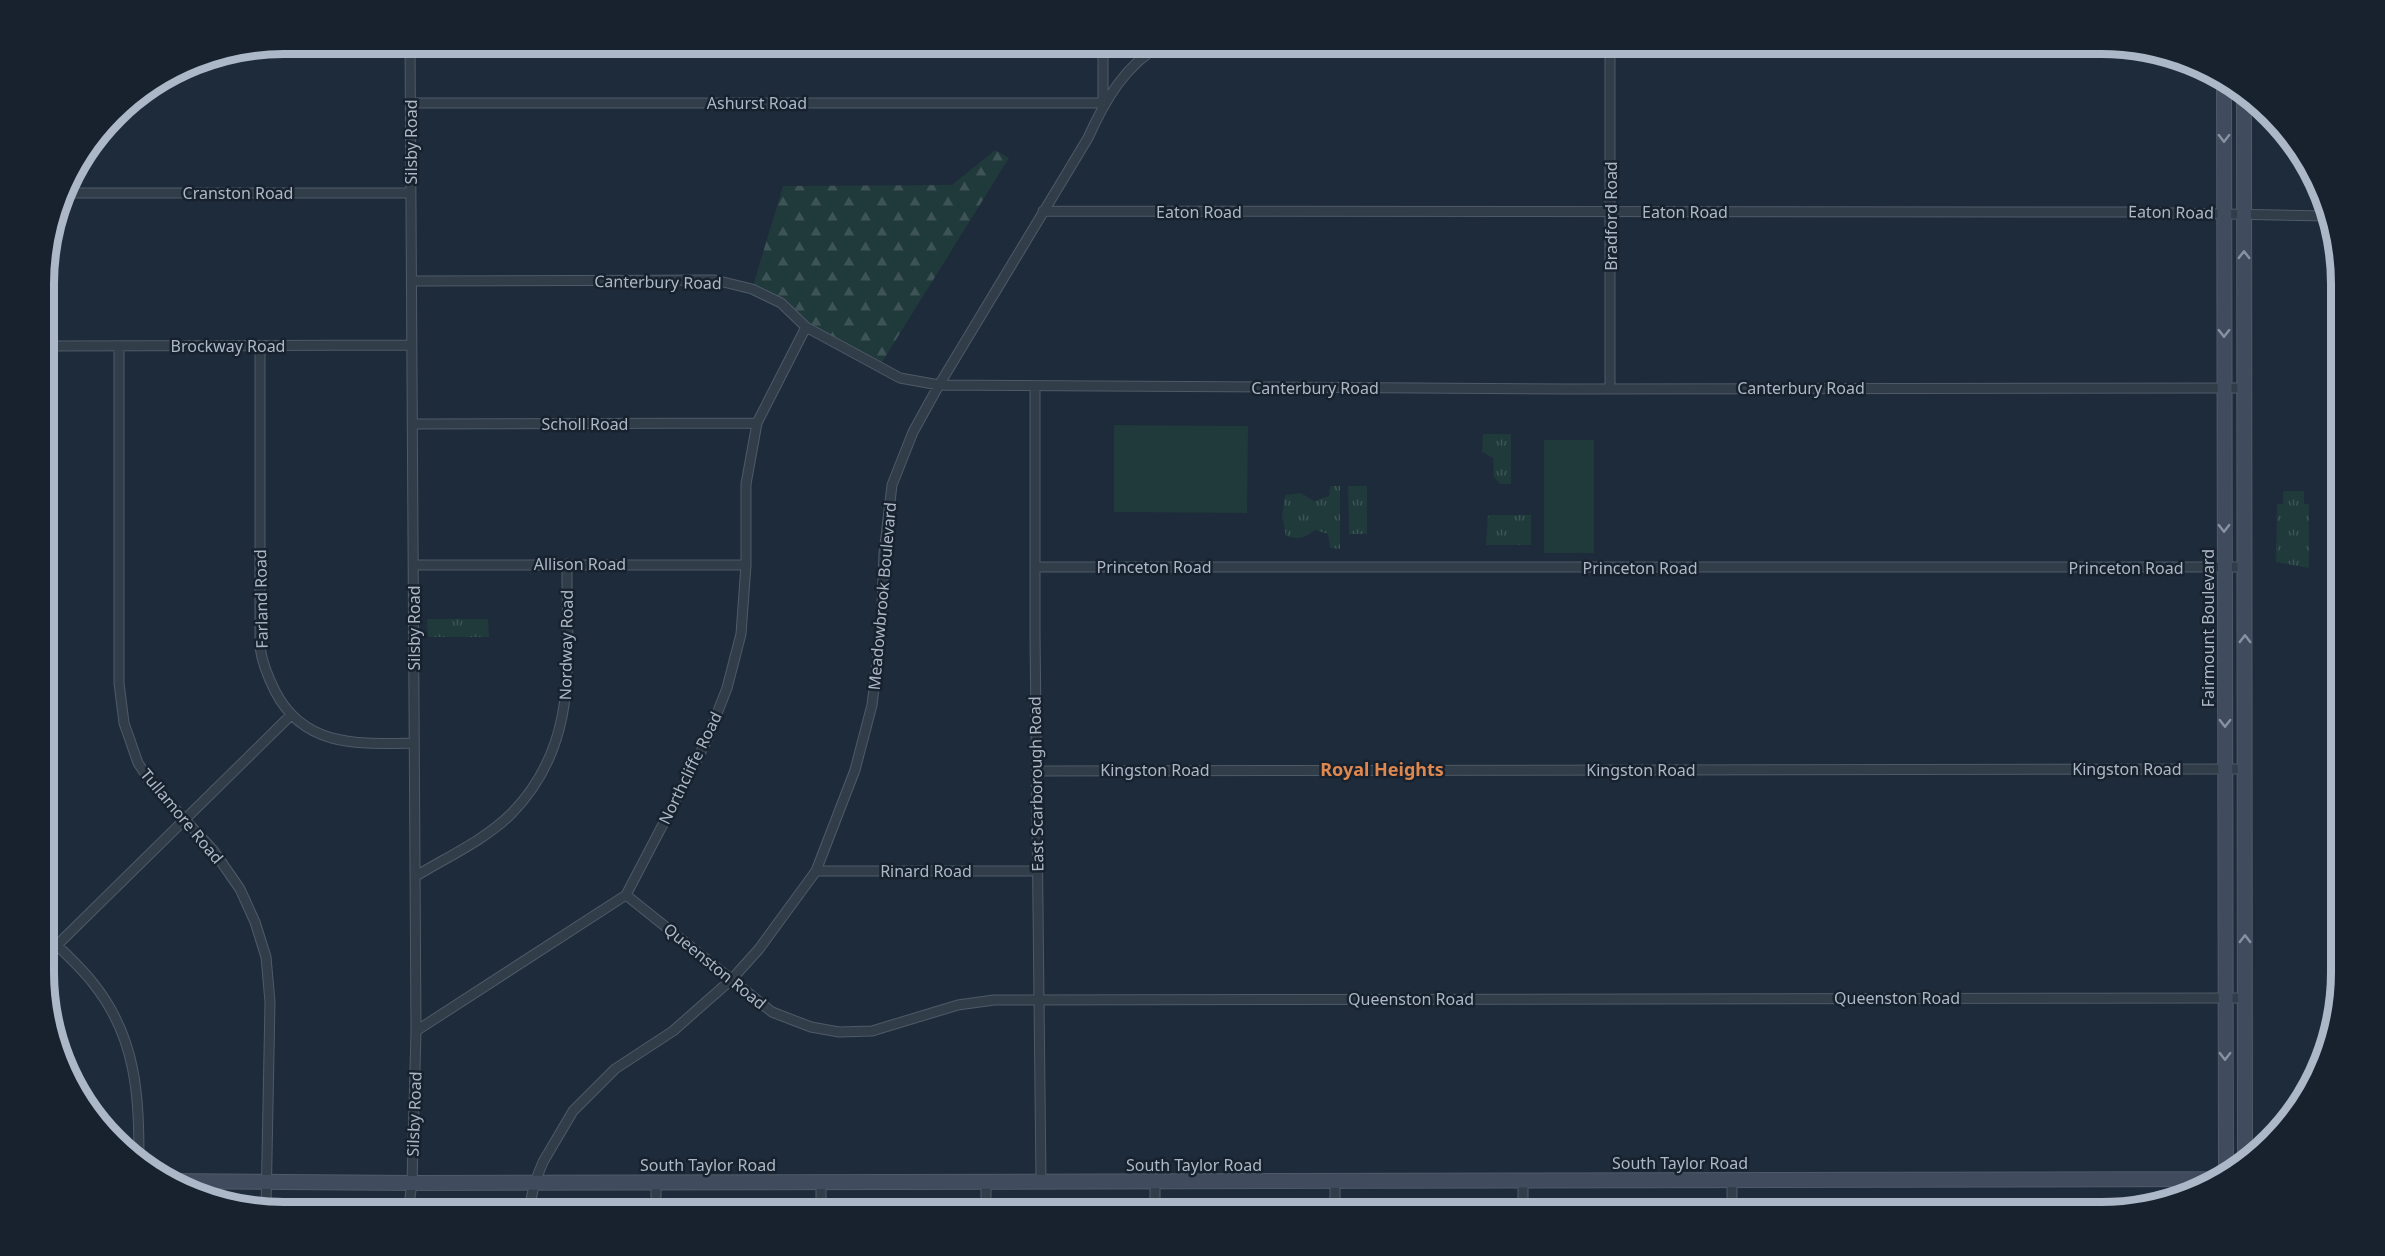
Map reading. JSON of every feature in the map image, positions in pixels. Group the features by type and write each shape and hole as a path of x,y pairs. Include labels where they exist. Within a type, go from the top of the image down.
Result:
{"main road":[{"name":"Fairmount Boulevard","path":"2224,90 2226,1165"},
{"path":"2244,104 2245,1152"},
{"path":"2224,432 2244,429"},
{"path":"2225,1115 2245,1115"},
{"name":"South Taylor Road","path":"188,1181 412,1183 2201,1179"}],"street":[{"name":"Silsby Road","path":"409,1202 412,1183 416,1030 410,54"},
{"path":"1103,54 1103,103"},
{"name":"Meadowbrook Boulevard","path":"530,1202 543,1161 573,1111 615,1069 673,1031 732,979 759,949 816,871 855,770 872,705 881,631 884,553 892,485 913,432 1088,138 1103,103 1130,69 1149,54"},
{"name":"Bradford Road","path":"1610,54 1610,388"},
{"name":"Ashurst Road","path":"411,104 1103,103"},
{"name":"Cranston Road","path":"73,192 411,193"},
{"name":"Eaton Road","path":"1044,211 2244,213 2321,216"},
{"name":"Canterbury Road","path":"413,281 715,280 753,289 781,303 806,327 900,378 939,385 2245,388"},
{"name":"Northcliffe Road","path":"416,1030 626,895 706,742 727,688 741,634 746,565 746,484 757,423 806,327"},
{"name":"Brockway Road","path":"54,346 412,345"},
{"name":"Tullamore Road","path":"119,346 119,683 124,723 138,763 152,784 213,850 240,889 255,922 266,957 270,1002 266,1202"},
{"name":"Farland Road","path":"260,346 260,647 263,665 282,704 291,715 315,732 346,742 414,743"},
{"name":"East Scarborough Road","path":"1035,387 1036,771 1041,1182"},
{"name":"Scholl Road","path":"412,424 757,423"},
{"name":"Nordway Road","path":"416,876 481,837 510,815 546,768 557,739 566,701 567,564"},
{"name":"Allison Road","path":"414,565 746,565"},
{"name":"Princeton Road","path":"1035,567 2245,567"},
{"path":"54,948 291,715"},
{"name":"Kingston Road","path":"1036,771 2245,769"},
{"name":"Rinard Road","path":"816,871 1037,872"},
{"name":"Queenston Road","path":"626,895 772,1012 811,1028 839,1032 872,1031 958,1005 994,1000 2245,998"},
{"path":"54,942 95,985 117,1022 136,1077 139,1151"},
{"path":"1335,1180 1335,1202"},
{"path":"1523,1180 1523,1202"},
{"path":"1732,1180 1732,1202"},
{"path":"656,1181 656,1202"},
{"path":"821,1181 821,1202"},
{"path":"986,1182 986,1202"},
{"path":"1155,1182 1155,1202"}],"green space":[{"path":"995,150 1009,158 879,367 806,327 781,303 752,289 783,186 952,185"},
{"path":"1114,425 1248,426 1247,513 1114,512"},
{"path":"1483,434 1511,434 1511,484 1500,484 1494,477 1493,458 1482,452"},
{"path":"1544,440 1594,440 1594,553 1544,553"},
{"path":"1330,486 1340,486 1340,549 1330,548 1328,534 1315,530 1302,538 1286,536 1282,516 1285,495 1301,493 1314,501 1329,496"},
{"path":"1348,486 1367,486 1367,534 1349,534"},
{"path":"2283,491 2304,491 2304,504 2309,504 2309,568 2276,562 2277,504 2283,504"},
{"path":"1488,515 1531,515 1531,545 1486,545"},
{"path":"427,619 488,619 489,637 428,637"}],"district":[{"name":"Royal Heights","path":"1382,770"}]}
